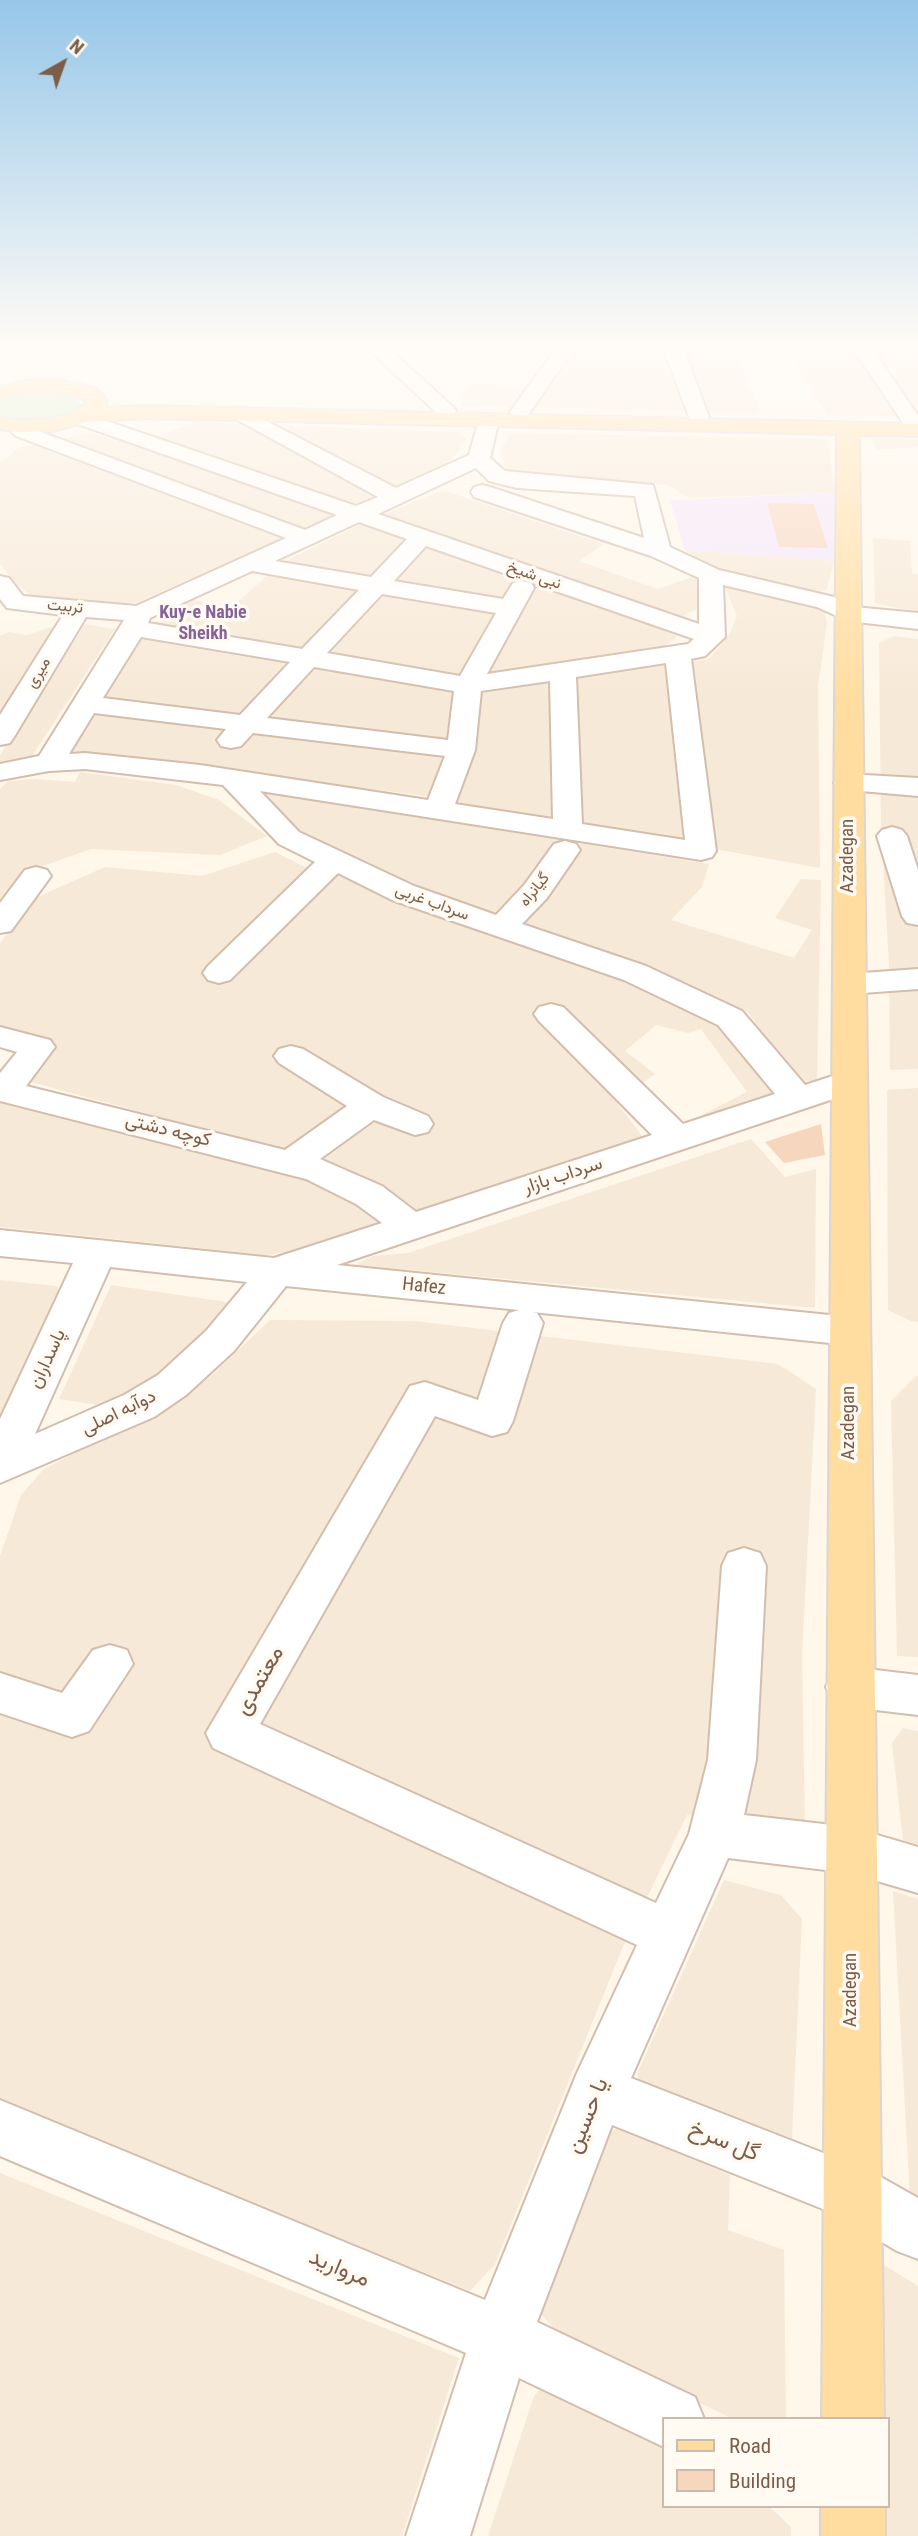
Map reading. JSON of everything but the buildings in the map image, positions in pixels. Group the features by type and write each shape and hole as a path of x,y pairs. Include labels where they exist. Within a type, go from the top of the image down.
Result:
{"main road":[{"name":"Azadegan","path":"848,465 852,2417"},
{"path":"853,2508 853,2536"}],"street":[{"path":"121,465 306,538"},
{"name":"نبی شیخ","path":"218,465 712,637"},
{"path":"336,465 397,498"},
{"path":"49,763 136,621 250,564 466,465"},
{"path":"485,465 496,476 517,481 645,490 659,551"},
{"path":"440,478 659,551 711,576 825,602 848,614 918,621"},
{"path":"200,773 422,537"},
{"path":"250,564 510,608"},
{"path":"438,810 461,750 468,685 530,574"},
{"path":"711,576 712,637"},
{"name":"تربیت","path":"0,583 16,603 79,608 308,657 468,685 678,655 696,651 712,637"},
{"path":"12,623 48,606"},
{"name":"میری","path":"0,737 79,608"},
{"path":"0,772 49,763 85,761 200,773 438,810 566,840 701,851 678,655"},
{"path":"563,671 566,840"},
{"path":"0,682 32,685"},
{"path":"86,704 461,750"},
{"name":"سرداب غربی","path":"232,778 289,838 402,893 635,973 730,1018 797,1098"},
{"path":"848,783 918,787"},
{"path":"848,837 905,836 918,916"},
{"name":"گیانراه","path":"502,927 536,891 566,840"},
{"path":"219,972 334,860"},
{"path":"0,924 36,876"},
{"path":"849,984 918,979"},
{"path":"551,1014 677,1139"},
{"name":"کوچه دشتی","path":"0,1037 38,1047 4,1091 292,1162 346,1182 369,1195 412,1227"},
{"path":"291,1056 371,1105 415,1124"},
{"name":"سرداب بازار","path":"277,1271 848,1082"},
{"path":"292,1162 371,1105"},
{"name":"Hafez","path":"0,1243 849,1331"},
{"name":"پاسداران","path":"0,1466 97,1253"},
{"name":"دوآبه اصلی","path":"0,1466 139,1406 172,1385 220,1340 277,1271"},
{"name":"معتمدی","path":"523,1323 492,1421 425,1397 230,1734 670,1934"},
{"name":"یا حسین","path":"438,2536 501,2337 597,2092 714,1834 732,1760 744,1566"},
{"path":"0,1693 72,1717 110,1664"},
{"path":"850,1687 918,1695"},
{"path":"714,1834 850,1850 918,1870"},
{"name":"گل سرخ","path":"597,2092 852,2192 918,2230"},
{"name":"مروارید","path":"0,2128 501,2337 669,2417"}],"shaded area":[{"path":"0,465 441,465 427,475 131,605 32,596 16,584 0,564"},
{"path":"505,465 831,465 835,493 689,498 667,485 507,472"},
{"path":"443,490 604,544 579,561 658,589 692,577 701,582 701,607 658,628 678,637 650,655 484,676 454,675 150,627 191,600 234,605 283,562 361,524"},
{"path":"835,493 834,561 685,550 670,500"},
{"path":"873,538 910,541 912,573 918,574 918,612 875,603"},
{"path":"685,550 834,561 827,589 818,592 729,574 707,566"},
{"path":"725,587 823,605 827,623 818,686 820,868 417,795 69,751 139,639 450,691 483,693 709,659 729,635 737,616"},
{"path":"64,623 0,719 0,636 8,632 27,635"},
{"path":"85,624 115,629 28,762 0,765 0,755"},
{"path":"894,636 918,639 918,1069 890,1070 889,966 881,824 879,643"},
{"path":"80,772 176,785 219,800 267,836 220,855 91,849 26,872 0,899 0,789 8,781 36,779 75,782"},
{"path":"265,793 709,864 702,887 671,920 794,958 812,930 775,918 801,879 821,880 817,1081 795,1081 748,1012 640,965 433,894 299,833"},
{"path":"275,852 309,869 336,873 410,905 629,979 720,1024 777,1097 672,1130 747,1092 701,1029 688,1033 656,1025 625,1051 655,1074 640,1085 602,1084 647,1142 420,1222 377,1184 343,1167 31,1082 57,1046 0,1029 0,943 33,899 105,867 202,876"},
{"path":"918,1088 918,1322 888,1310 887,1090"},
{"path":"0,1101 258,1165 314,1183 393,1228 331,1248 265,1255 0,1227"},
{"path":"751,1139 785,1177 816,1169 815,1308 356,1265 372,1256 408,1253"},
{"path":"0,1280 56,1286 67,1297 0,1449"},
{"path":"111,1285 227,1302 182,1375 124,1409 59,1399"},
{"path":"270,1320 414,1321 778,1364 816,1389 802,1654 805,1833 687,1815 622,1949 495,2264 470,2291 0,2101 0,1556 21,1495 44,1469 160,1408 211,1376"},
{"path":"916,1376 918,1657 897,1656 891,1401"},
{"path":"903,1728 918,1731 918,1845 903,1840 892,1743"},
{"path":"724,1880 781,1895 802,1919 791,2159 643,2092 637,2074"},
{"path":"893,1891 918,1899 918,2202 910,2198"},
{"path":"619,2128 730,2175 728,2230 784,2250 786,2417 729,2417 561,2336 541,2314 604,2133"},
{"path":"0,2173 459,2358 402,2536 0,2536"},
{"path":"879,2262 918,2286 918,2536 886,2536 886,2508 890,2508 890,2417 883,2417"},
{"path":"550,2378 662,2443 662,2508 771,2508 791,2527 791,2536 488,2536 534,2396"}],"district":[{"name":"Kuy-e Nabie Sheikh","path":"203,623"}]}
